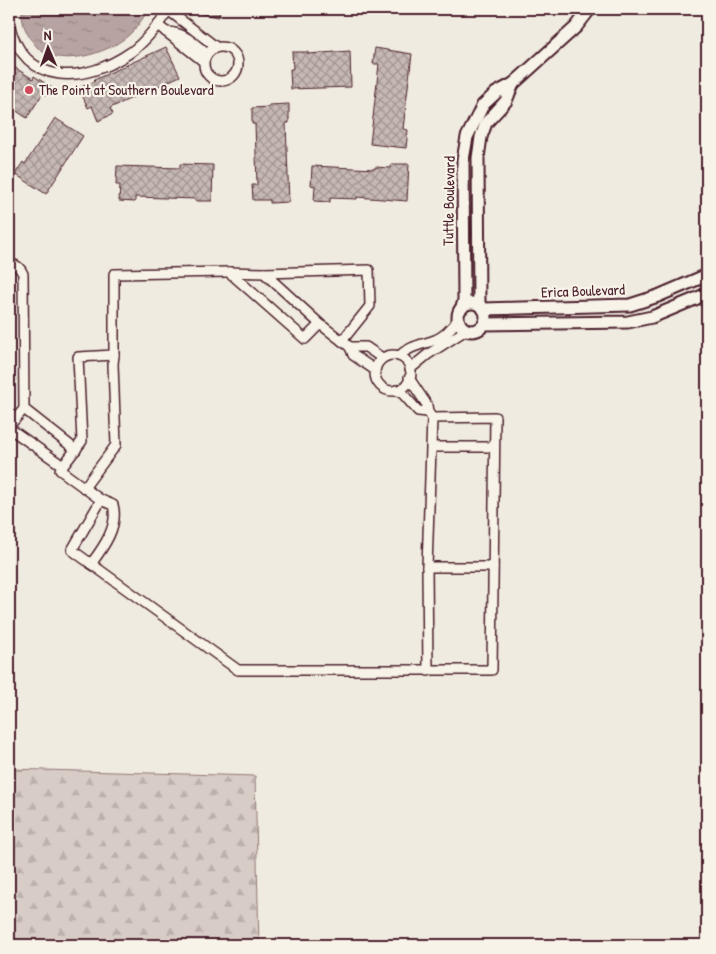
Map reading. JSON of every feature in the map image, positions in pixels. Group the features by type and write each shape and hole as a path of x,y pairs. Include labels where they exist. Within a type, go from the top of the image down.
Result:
{"street":[{"path":"9,23 12,38 23,55 37,67 54,74 73,75 90,72 108,65 131,51 158,24 168,9 216,47 227,47 236,54 239,65 235,75 225,81 214,79 206,71 205,58 188,37 175,32 166,32 158,24"},
{"name":"Tuttle Boulevard","path":"462,308 464,300 463,160 467,137 483,105 496,93 513,84 576,28 590,9"},
{"path":"205,58 216,47"},
{"name":"Tuttle Boulevard","path":"482,307 478,158 481,137 486,123 506,101 513,84"},
{"path":"9,264 14,264 21,268 23,274 24,409 9,427 62,466"},
{"path":"84,488 116,445 113,364 114,274 369,270 370,306 346,344"},
{"path":"229,272 305,339 320,324"},
{"path":"264,273 320,324 346,344 353,356 375,370"},
{"name":"Erica Boulevard","path":"482,307 630,305 658,296 707,275"},
{"name":"Erica Boulevard","path":"485,324 628,322 652,316 707,294"},
{"path":"470,303 482,307 486,316 485,324 478,330 466,330 427,355 410,374 406,385 396,390 390,390 379,385 376,380 375,370 382,358 399,356 412,347 436,340 452,329 458,319 459,312 470,303"},
{"path":"458,319 460,325 466,330"},
{"path":"346,344 366,347 382,358"},
{"path":"91,564 100,551 116,515 113,505 101,500 60,470 82,441 78,357 114,354"},
{"path":"399,356 408,364 410,374 427,405 430,415 432,448 428,567 428,671"},
{"path":"101,500 72,550 238,670 492,670 495,417 430,415 418,411 403,394 396,390"},
{"path":"24,409 76,450"},
{"path":"432,448 494,446"},
{"path":"428,567 493,567"}],"green space":[{"path":"9,769 255,776 259,945 9,945"}],"water":[{"path":"22,9 149,9 125,39 102,51 88,55 62,58 50,55 37,47 25,30"}],"building":[{"path":"198,9 220,9 219,17 197,13"},
{"path":"166,47 180,76 110,108 113,114 98,121 92,106 88,108 79,88"},
{"path":"375,48 412,54 403,129 408,130 406,148 370,144 379,64 373,64"},
{"path":"350,51 351,87 291,89 290,69 293,69 292,52 308,52 308,54"},
{"name":"The Point at Southern Boulevard","path":"9,64 33,79 34,76 51,87 46,95 43,93 27,118 9,106 12,98 9,96"},
{"path":"289,104 289,123 286,123 289,202 270,203 270,200 253,200 252,185 257,185 255,124 252,124 252,108"},
{"path":"55,118 83,136 46,194 15,174 23,162 25,164"},
{"path":"180,164 213,165 212,201 135,197 135,202 119,201 120,185 116,185 117,166 180,168"},
{"path":"391,164 409,164 407,201 357,197 357,199 330,198 330,202 314,201 315,186 311,185 312,166 375,169 375,167 391,168"}],"place":[{"name":"The Point at Southern Boulevard","path":"29,90"}]}
